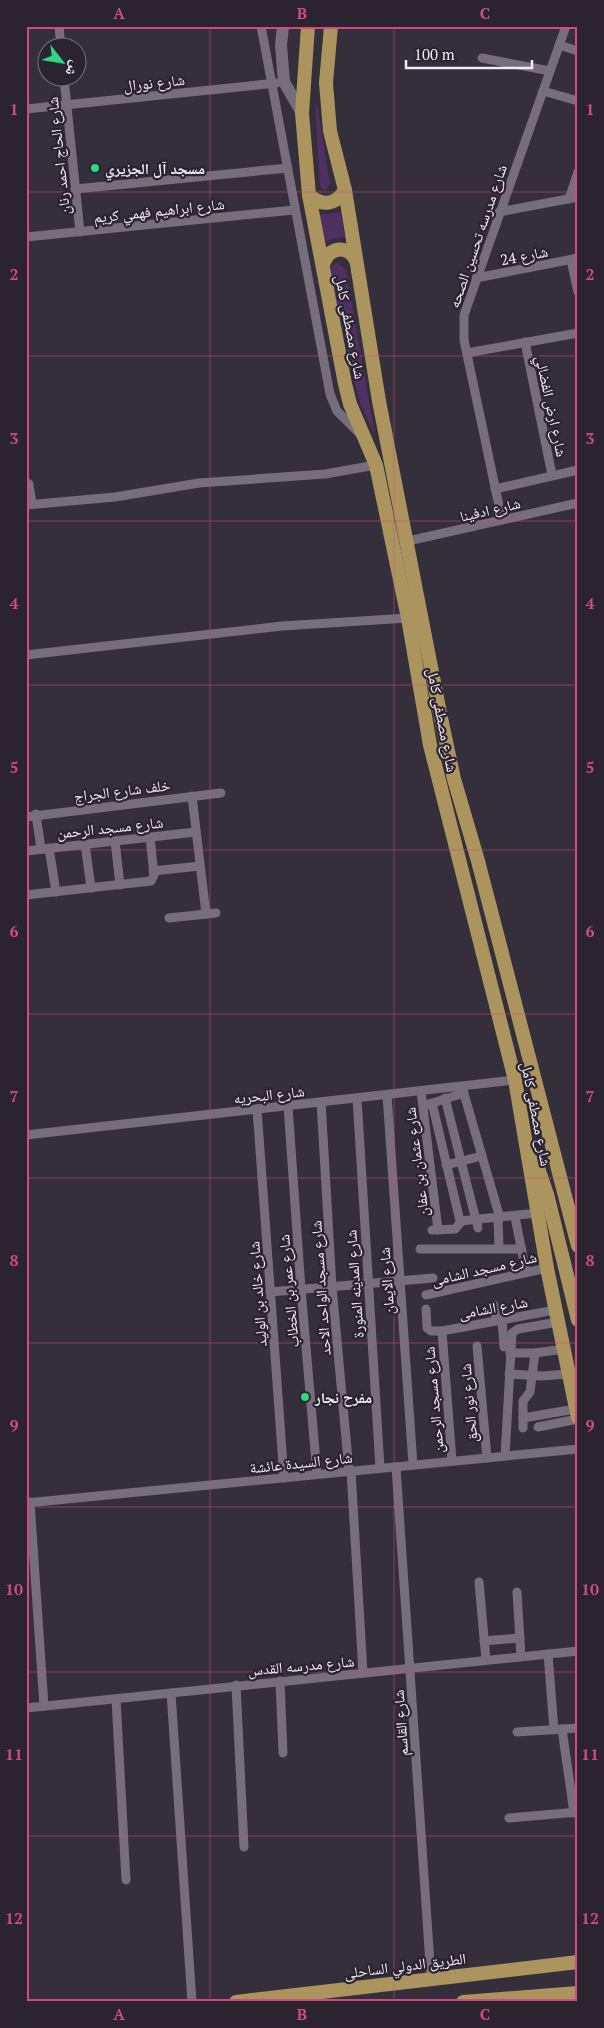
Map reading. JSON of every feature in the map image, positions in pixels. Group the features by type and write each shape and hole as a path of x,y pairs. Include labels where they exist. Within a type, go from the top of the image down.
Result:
{"main road":[{"path":"283,26 278,83 302,113"},
{"name":"شارع مصطفى كامل","path":"308,26 302,113 309,195 345,384 350,404 376,465 408,618 430,745 515,1080 547,1268 577,1415"},
{"name":"شارع مصطفى كامل","path":"331,26 326,83 330,131 345,190 380,401 454,779 478,861 578,1246"},
{"path":"309,195 321,203 329,204 336,201 345,190"},
{"path":"322,265 330,251 338,249 346,249 356,260"},
{"path":"528,1157 543,1180 578,1320"},
{"name":"الطريق الدولي الساحلى","path":"236,2002 578,1962"},
{"path":"463,2002 578,1992"}],"street":[{"path":"261,26 278,83 294,210 330,394 337,411 364,438"},
{"name":"شارع مدرسه تحسين الصحه","path":"502,520 464,340 464,315 566,26"},
{"path":"559,45 578,51"},
{"path":"482,58 550,71"},
{"name":"شارع نورال","path":"26,109 278,83"},
{"name":"شارع الحاج احمد رنان","path":"65,88 80,232"},
{"path":"543,91 578,101"},
{"path":"75,189 288,168"},
{"path":"499,212 573,198 578,172"},
{"name":"شارع ابراهيم فهمي كريم","path":"26,237 294,210"},
{"path":"574,259 578,292"},
{"name":"شارع 24","path":"476,278 574,259"},
{"path":"467,352 578,332"},
{"name":"شارع ارض الفضالي","path":"524,342 552,475"},
{"path":"26,482 29,484 29,504 115,497 199,484 298,477 376,465"},
{"path":"495,488 578,470"},
{"name":"شارع ادفينا","path":"408,541 578,503"},
{"path":"26,655 282,626 408,618"},
{"name":"خلف شارع الجراج","path":"26,817 36,814 221,793"},
{"path":"192,796 206,914"},
{"path":"36,814 56,892"},
{"name":"شارع مسجد الرحمن","path":"26,851 196,832"},
{"path":"26,895 149,882 154,878 150,837"},
{"path":"116,841 120,885"},
{"path":"84,844 91,888"},
{"path":"153,871 200,866"},
{"path":"169,918 216,913"},
{"name":"شارع البحريه","path":"26,1135 421,1091 463,1090 515,1080"},
{"path":"499,1248 499,1218 463,1090 427,1104 461,1222 477,1224 499,1218 538,1213"},
{"name":"شارع عثمان بن عفان","path":"421,1091 427,1104 435,1230 455,1229 461,1222"},
{"name":"شارع الايمان","path":"387,1095 413,1465"},
{"name":"شارع المدينه المنورة","path":"357,1098 380,1468"},
{"path":"445,1098 477,1224"},
{"name":"شارع مسجد الواحد الاحد","path":"322,1102 332,1287 350,1471 363,1673"},
{"name":"شارع عمر بن الخطاب","path":"288,1106 301,1289 318,1474"},
{"name":"شارع خالد بن الوليد","path":"257,1109 284,1478"},
{"path":"446,1165 482,1156"},
{"path":"515,1217 526,1272"},
{"path":"420,1249 521,1249"},
{"name":"شارع مسجد الشامى","path":"426,1295 547,1268"},
{"path":"270,1292 433,1278"},
{"path":"494,1304 507,1350 509,1374 505,1456"},
{"path":"426,1309 428,1330 441,1333"},
{"path":"507,1350 515,1330 556,1316"},
{"name":"شارع الشامى","path":"441,1333 499,1320 556,1316"},
{"name":"شارع مسجد الرحمن","path":"441,1333 452,1461"},
{"name":"شارع نور الحق","path":"477,1346 487,1458"},
{"path":"507,1350 535,1353 564,1350"},
{"path":"523,1428 523,1399 530,1392 535,1353"},
{"path":"509,1374 568,1374"},
{"path":"508,1408 523,1413 577,1415"},
{"path":"538,1427 577,1415"},
{"name":"شارع السيدة عائشة","path":"28,1503 578,1449"},
{"name":"شارع القاسم","path":"396,1466 432,1978"},
{"path":"28,1503 44,1706"},
{"path":"479,1582 486,1660"},
{"path":"517,1592 521,1657"},
{"path":"484,1641 520,1638"},
{"name":"شارع مدرسه القدس","path":"26,1708 578,1651"},
{"path":"509,1818 576,1812 558,1729 548,1654"},
{"path":"280,1681 283,1753"},
{"path":"236,1685 244,1847"},
{"path":"171,1693 192,2002"},
{"path":"116,1699 126,1880"},
{"path":"518,1732 578,1728"}],"shaded area":[{"path":"317,104 330,184 325,191 320,186 315,105"},
{"path":"340,212 345,237 331,239 324,243 319,215"},
{"path":"337,263 346,269 375,436 359,400 329,271"}],"place":[{"name":"مسجد آل الجزيري","path":"95,168"},
{"name":"مفرح نجار","path":"305,1397"}]}
